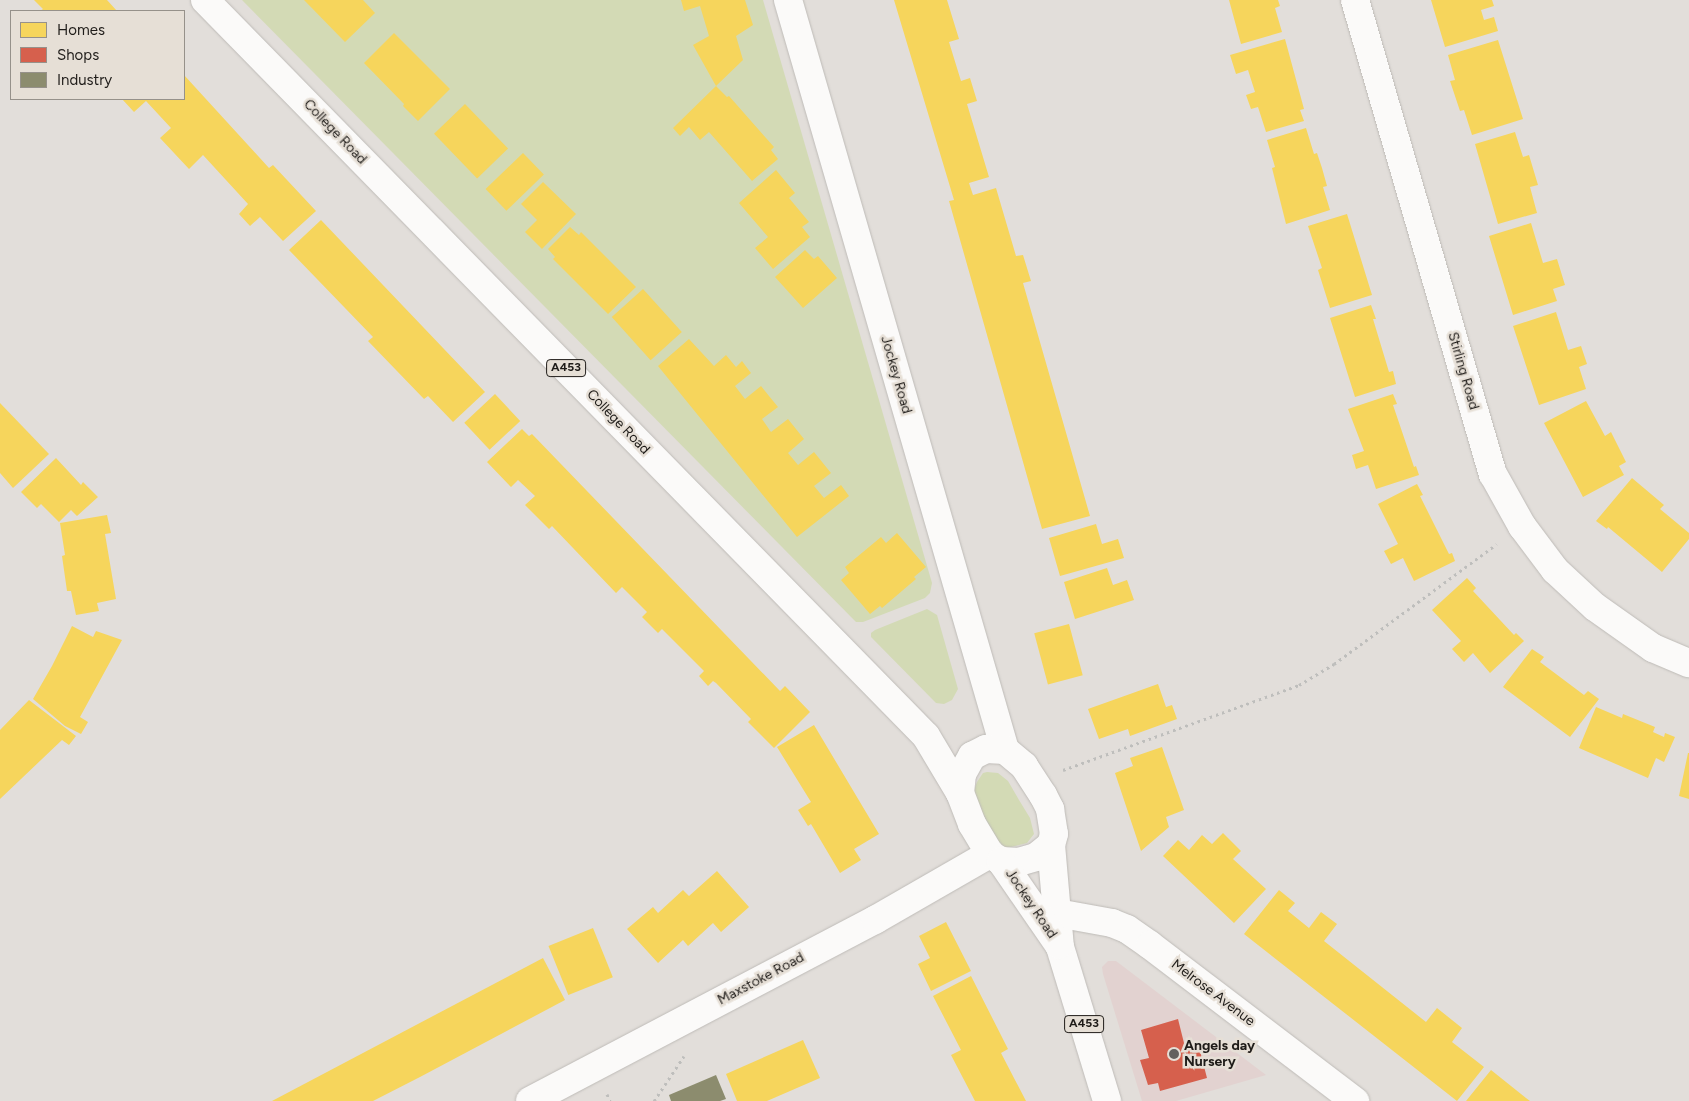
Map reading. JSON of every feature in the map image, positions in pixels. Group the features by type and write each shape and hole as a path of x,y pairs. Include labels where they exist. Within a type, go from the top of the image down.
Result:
{"main road":[{"name":"College Road","path":"205,0 926,736 960,793"},
{"name":"Jockey Road","path":"788,0 995,750"},
{"name":"Stirling Road","path":"1355,0 1493,474 1522,526 1555,570 1595,607 1653,648 1689,662"},
{"path":"926,736 995,750 1024,766 1044,794 1050,809 1054,834 1051,845 1036,857 1019,862 995,857 972,824 960,793 962,774 972,756 995,750"},
{"name":"Jockey Road","path":"1051,845 1060,947 1107,1101"},
{"name":"Jockey Road","path":"995,857 1060,947"},
{"name":"Maxstoke Road","path":"530,1101 995,857"},
{"name":"Melrose Avenue","path":"1057,913 1112,923 1127,929 1355,1101"}],"path":[{"path":"1062,770 1298,685 1334,664 1522,526"}],"shaded area":[{"path":"1108,961 1116,961 1266,1075 1176,1101 1142,1101 1103,974 1102,967"}],"green space":[{"path":"242,0 763,0 932,583 930,593 925,598 863,622 856,622"},
{"path":"927,609 937,615 958,689 952,700 944,704 936,703 871,637 871,633 875,630"},
{"path":"983,773 998,773 1008,781 1030,818 1034,834 1027,843 1003,849 975,806 974,790"}],"building: Homes":[{"path":"34,0 107,0 116,10 42,10 43,9"},
{"path":"304,0 363,0 375,13 345,42"},
{"path":"681,0 745,0 753,25 736,36 743,60 716,86 693,45 709,36 700,6 684,11"},
{"path":"894,0 947,0 959,39 949,42 961,81 970,78 977,101 967,104 989,177 969,183 973,195 996,188 1016,256 1023,255 1031,281 1023,283 1090,516 1042,529 949,201 954,200"},
{"path":"1229,0 1278,0 1280,6 1275,8 1282,32 1241,44"},
{"path":"1431,0 1492,0 1494,6 1481,10 1484,20 1494,17 1498,31 1445,47"},
{"path":"394,33 450,89 418,121 364,63"},
{"path":"1285,39 1304,109 1300,110 1304,121 1266,132 1258,107 1251,109 1246,95 1255,92 1248,70 1236,74 1230,55"},
{"path":"1498,40 1523,119 1472,135 1464,110 1460,111 1450,81 1455,80 1448,55"},
{"path":"185,76 269,168 273,165 316,211 283,241 260,217 250,226 239,214 248,204 203,155 189,169 160,138 171,128 146,101 134,112 123,100 185,100"},
{"path":"716,86 727,97 729,96 774,147 771,150 778,159 752,181 709,132 700,140 689,127 680,136 673,128"},
{"path":"465,104 508,149 477,178 434,134"},
{"path":"1306,128 1314,154 1317,153 1322,168 1327,186 1323,187 1330,210 1286,224 1272,168 1275,167 1267,140"},
{"path":"1515,132 1523,157 1529,155 1538,185 1530,187 1537,213 1498,224 1475,144"},
{"path":"523,153 544,175 506,211 486,189"},
{"path":"776,170 795,193 789,198 809,222 802,227 810,237 773,269 755,248 768,237 739,203"},
{"path":"543,182 576,214 542,249 525,232 537,220 521,204"},
{"path":"1347,214 1372,295 1330,308 1318,270 1322,268 1308,226"},
{"path":"321,220 485,392 453,422 428,396 424,399 368,341 373,337 289,250"},
{"path":"1531,223 1543,263 1557,259 1565,285 1553,289 1557,301 1513,315 1489,236"},
{"path":"570,227 579,235 581,232 636,287 608,314 553,259 555,257 548,249"},
{"path":"805,250 814,259 818,256 837,278 803,308 775,277"},
{"path":"643,289 682,332 651,360 612,317"},
{"path":"1371,305 1376,319 1373,319 1389,372 1393,371 1396,384 1355,397 1330,318"},
{"path":"1556,312 1568,350 1581,346 1587,364 1579,367 1586,389 1539,405 1513,326"},
{"path":"689,339 714,366 726,355 736,367 742,361 751,373 735,386 745,399 761,386 778,407 762,419 771,432 788,419 804,439 788,453 798,465 814,452 831,473 814,486 824,498 841,485 849,496 797,537 658,366"},
{"path":"495,394 520,421 490,450 464,423"},
{"path":"1393,394 1397,404 1393,405 1414,467 1416,466 1419,475 1376,489 1368,465 1356,469 1352,455 1364,451 1348,409"},
{"path":"1586,401 1605,436 1611,432 1626,462 1619,466 1624,475 1583,497 1544,423"},
{"path":"0,403 49,454 13,488 0,473"},
{"path":"522,429 529,436 532,434 780,691 785,686 810,712 774,748 748,722 751,719 716,683 713,681 708,686 699,676 704,671 662,629 658,633 642,617 647,612 622,587 616,593 552,526 549,529 525,505 535,496 518,480 511,487 487,462"},
{"path":"56,458 81,485 83,482 98,497 77,516 71,510 59,522 41,504 37,508 21,492"},
{"path":"1632,478 1664,505 1660,509 1689,533 1689,539 1662,572 1608,527 1607,529 1596,521"},
{"path":"1417,484 1423,495 1420,496 1449,554 1452,553 1455,561 1414,581 1403,558 1391,564 1384,551 1398,544 1378,504"},
{"path":"107,515 111,533 105,534 116,599 97,603 99,611 76,615 71,591 67,591 62,556 65,555 60,523"},
{"path":"1096,524 1102,544 1118,539 1124,558 1060,576 1049,538"},
{"path":"897,533 926,567 914,577 916,579 882,608 880,606 870,614 841,580 849,573 845,567 881,537 886,543"},
{"path":"1107,568 1113,585 1127,580 1134,600 1075,619 1064,582"},
{"path":"1467,578 1476,588 1473,591 1514,635 1516,633 1524,641 1490,673 1473,653 1464,662 1452,649 1461,641 1432,610"},
{"path":"1069,624 1083,675 1048,685 1034,633"},
{"path":"72,626 93,637 96,631 122,640 80,717 88,722 81,734 65,726 33,699"},
{"path":"1532,649 1544,657 1540,662 1584,695 1588,691 1599,699 1570,737 1503,687"},
{"path":"1158,684 1166,707 1172,705 1177,719 1130,736 1128,729 1099,739 1088,709"},
{"path":"29,700 76,736 69,745 62,740 0,799 0,730"},
{"path":"1596,707 1622,718 1623,714 1655,727 1653,732 1664,737 1665,733 1675,737 1664,762 1656,758 1648,778 1579,748"},
{"path":"814,725 879,834 854,849 861,860 840,873 811,824 808,826 798,810 811,802 777,747"},
{"path":"1162,747 1184,810 1166,817 1169,827 1141,851 1115,773 1133,766 1130,758"},
{"path":"1689,753 1689,799 1679,796"},
{"path":"1223,833 1241,851 1233,859 1266,889 1234,923 1163,856 1178,840 1189,850 1202,835 1212,844"},
{"path":"717,871 749,907 721,932 713,923 688,946 683,940 658,963 627,929 653,907 658,913 683,890 689,896"},
{"path":"1279,890 1295,903 1288,911 1309,928 1321,912 1337,924 1324,941 1426,1022 1437,1008 1462,1028 1452,1042 1484,1067 1457,1101 1244,934"},
{"path":"946,922 971,971 931,991 918,964 930,958 919,936"},
{"path":"593,928 613,977 568,995 548,946"},
{"path":"543,958 565,1000 420,1077 373,1101 272,1101"},
{"path":"971,976 1008,1049 1001,1053 1026,1101 975,1101 951,1055 961,1050 933,996"},
{"path":"803,1040 820,1078 767,1101 737,1101 726,1074"},
{"path":"1491,1070 1526,1098 1530,1101 1466,1101"}],"building: Shops":[{"name":"Angels day Nursery","path":"1178,1019 1186,1051 1199,1047 1207,1078 1160,1091 1158,1083 1148,1085 1140,1060 1149,1058 1141,1030"}],"building: Industry":[{"path":"716,1075 726,1099 720,1101 671,1101 669,1095"}],"place":[{"name":"Angels day Nursery","path":"1174,1054"}]}
